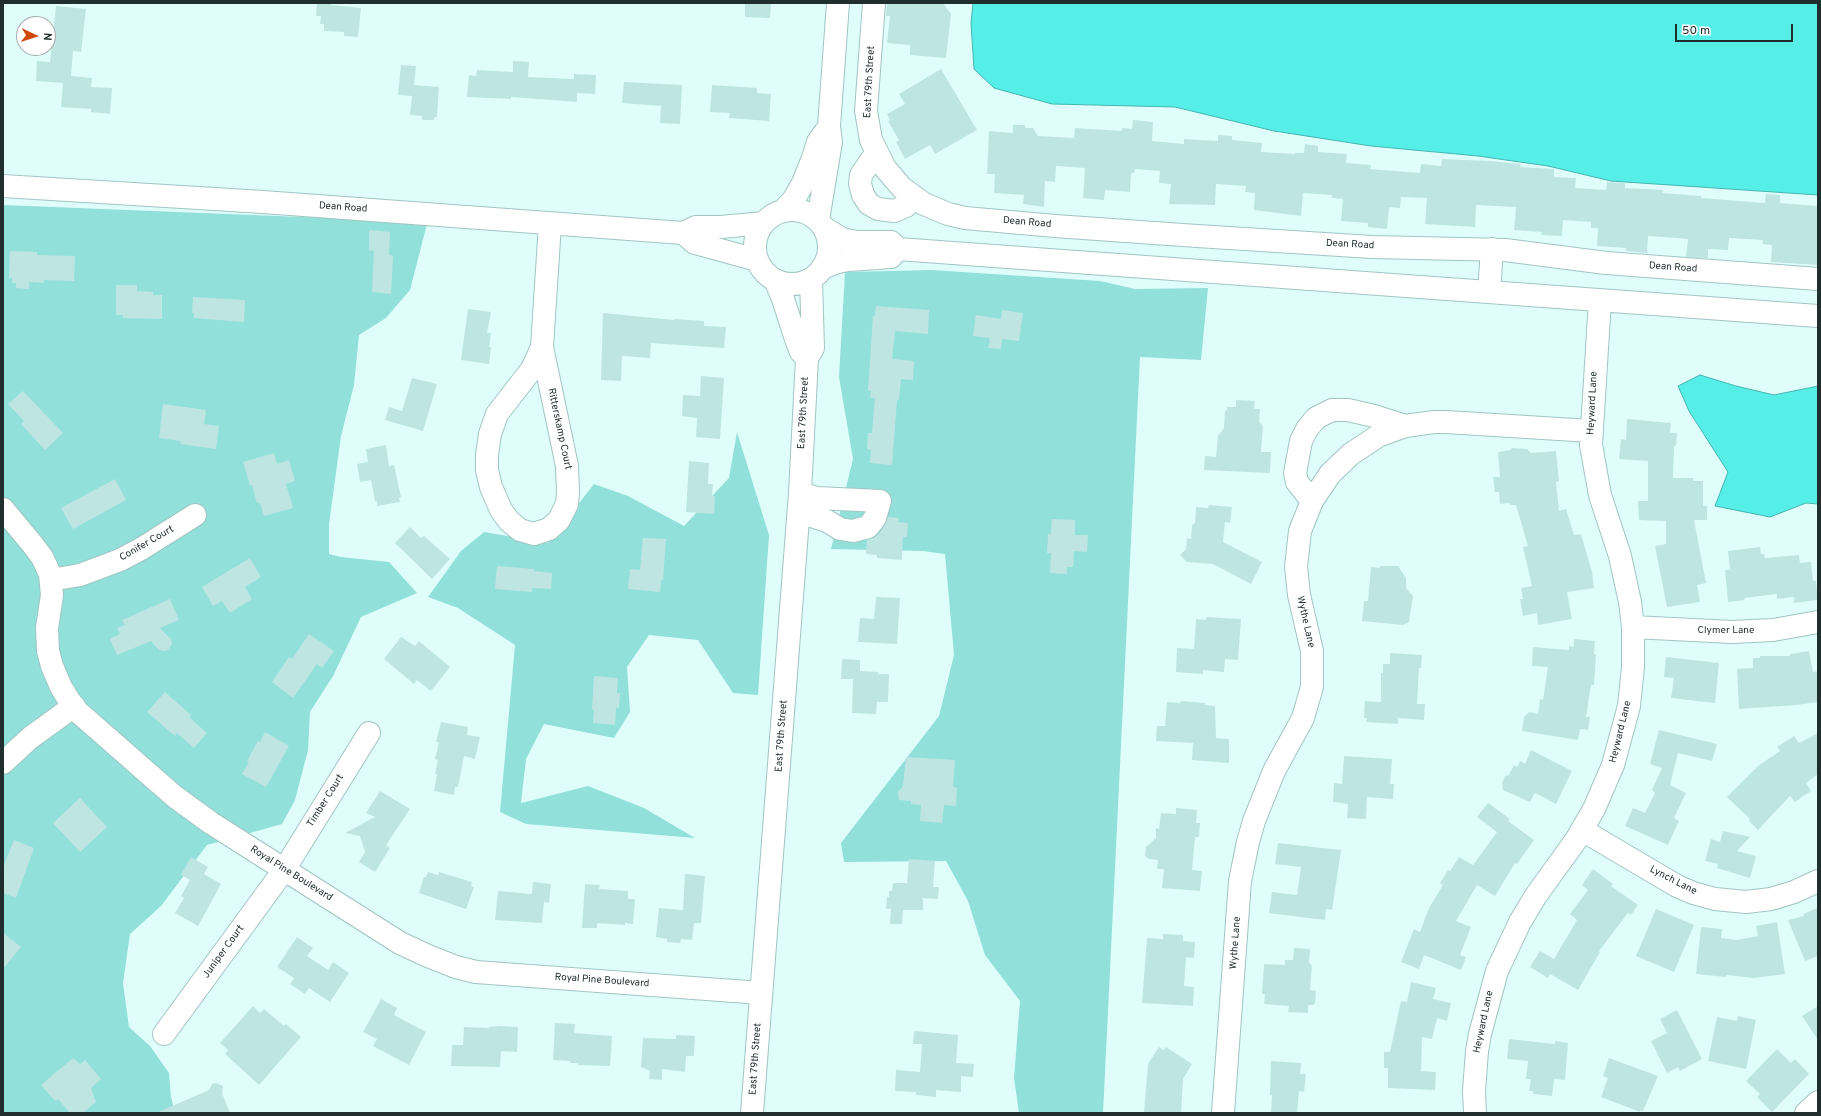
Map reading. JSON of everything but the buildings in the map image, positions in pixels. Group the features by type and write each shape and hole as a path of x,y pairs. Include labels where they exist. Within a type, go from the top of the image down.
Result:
{"street":[{"path":"816,273 826,260 828,248 827,236 821,224 832,142 829,126 838,3"},
{"name":"East 79th Street","path":"874,3 866,111 869,132 878,156 894,179"},
{"path":"829,126 818,142 813,158 797,194 784,210 773,215 764,223 756,237 754,245 757,260 761,269 775,280 789,284 804,282 816,273 838,262 891,257 898,248"},
{"path":"878,156 872,159 861,175 860,184 863,195 869,204 878,209 894,211 906,206 914,197"},
{"name":"Dean Road","path":"894,179 902,188 914,197 939,211 958,217 1033,224 1372,247 1524,251 1606,263 1818,279"},
{"name":"Dean Road","path":"3,186 271,203 683,233 696,227 721,227 764,223"},
{"path":"784,210 803,212 842,239 856,242 891,242 898,248 1818,316"},
{"name":"Ritterskamp Court","path":"542,347 532,369 497,414 490,434 487,455 487,470 492,491 500,507 515,526 524,532 534,534 549,530 559,520 567,504 568,492 567,466 542,347 550,224"},
{"path":"683,233 695,243 757,260"},
{"path":"1490,292 1492,249"},
{"name":"East 79th Street","path":"752,1113 799,503 807,358 813,348 816,273"},
{"path":"775,280 801,352 807,358"},
{"name":"Heyward Lane","path":"1475,1113 1474,1091 1477,1051 1480,1034 1497,971 1520,922 1582,830 1594,809 1613,766 1626,717 1633,667 1632,627 1625,574 1596,477 1591,445 1600,300"},
{"path":"1312,501 1297,482 1295,473 1301,441 1306,429 1316,418 1332,410 1348,410 1374,416 1405,426"},
{"name":"Wythe Lane","path":"1223,1113 1240,881 1248,842 1254,821 1272,777 1303,718 1312,687 1312,651 1299,595 1296,567 1300,531 1312,501 1330,474 1351,454 1378,436 1405,426 1419,423 1446,422 1591,431"},
{"name":"Royal Pine Boulevard","path":"3,509 42,557 48,568 52,595 47,628 48,651 52,666 61,687 77,711 198,815 284,870 400,943 462,969 476,972 762,993"},
{"name":"Conifer Court","path":"50,580 85,573 120,560 141,550 195,515"},
{"name":"Clymer Lane","path":"1632,627 1740,632 1772,630 1818,622"},
{"path":"3,763 30,738 74,706"},
{"name":"Timber Court","path":"284,870 369,733"},
{"name":"Lynch Lane","path":"1582,830 1669,881 1693,893 1715,899 1746,902 1771,899 1794,892 1818,881"},
{"name":"Juniper Court","path":"164,1034 284,870"},
{"path":"1806,1113 1818,1102"}],"shaded area":[{"path":"973,3 1818,3 1818,195 1611,181 1548,166 1478,156 1371,146 1274,131 1175,107 1052,104 994,88 974,69 971,23"},
{"path":"3,205 327,218 427,224 410,290 386,318 359,335 354,385 341,436 329,524 329,554 341,557 389,562 417,593 361,617 333,676 310,712 308,750 295,800 282,824 207,845 161,906 130,934 123,983 129,1027 150,1046 169,1073 171,1097 175,1113 3,1113"},
{"path":"931,270 1100,281 1135,289 1208,288 1201,360 1140,357 1103,1113 1019,1113 1014,1078 1020,1001 985,955 968,901 946,861 844,862 841,843 939,716 954,655 945,554 923,551 831,549 853,459 839,377 845,272"},
{"path":"1700,375 1736,386 1774,395 1818,386 1818,504 1806,503 1770,517 1715,506 1728,472 1689,411 1678,386"},
{"path":"737,432 769,535 758,695 733,693 698,640 649,635 627,667 630,712 614,738 544,724 526,759 521,803 588,786 644,808 695,838 526,824 500,812 515,645 458,608 428,597 461,551 484,532 548,543 594,484 628,496 684,526 729,478"}]}
